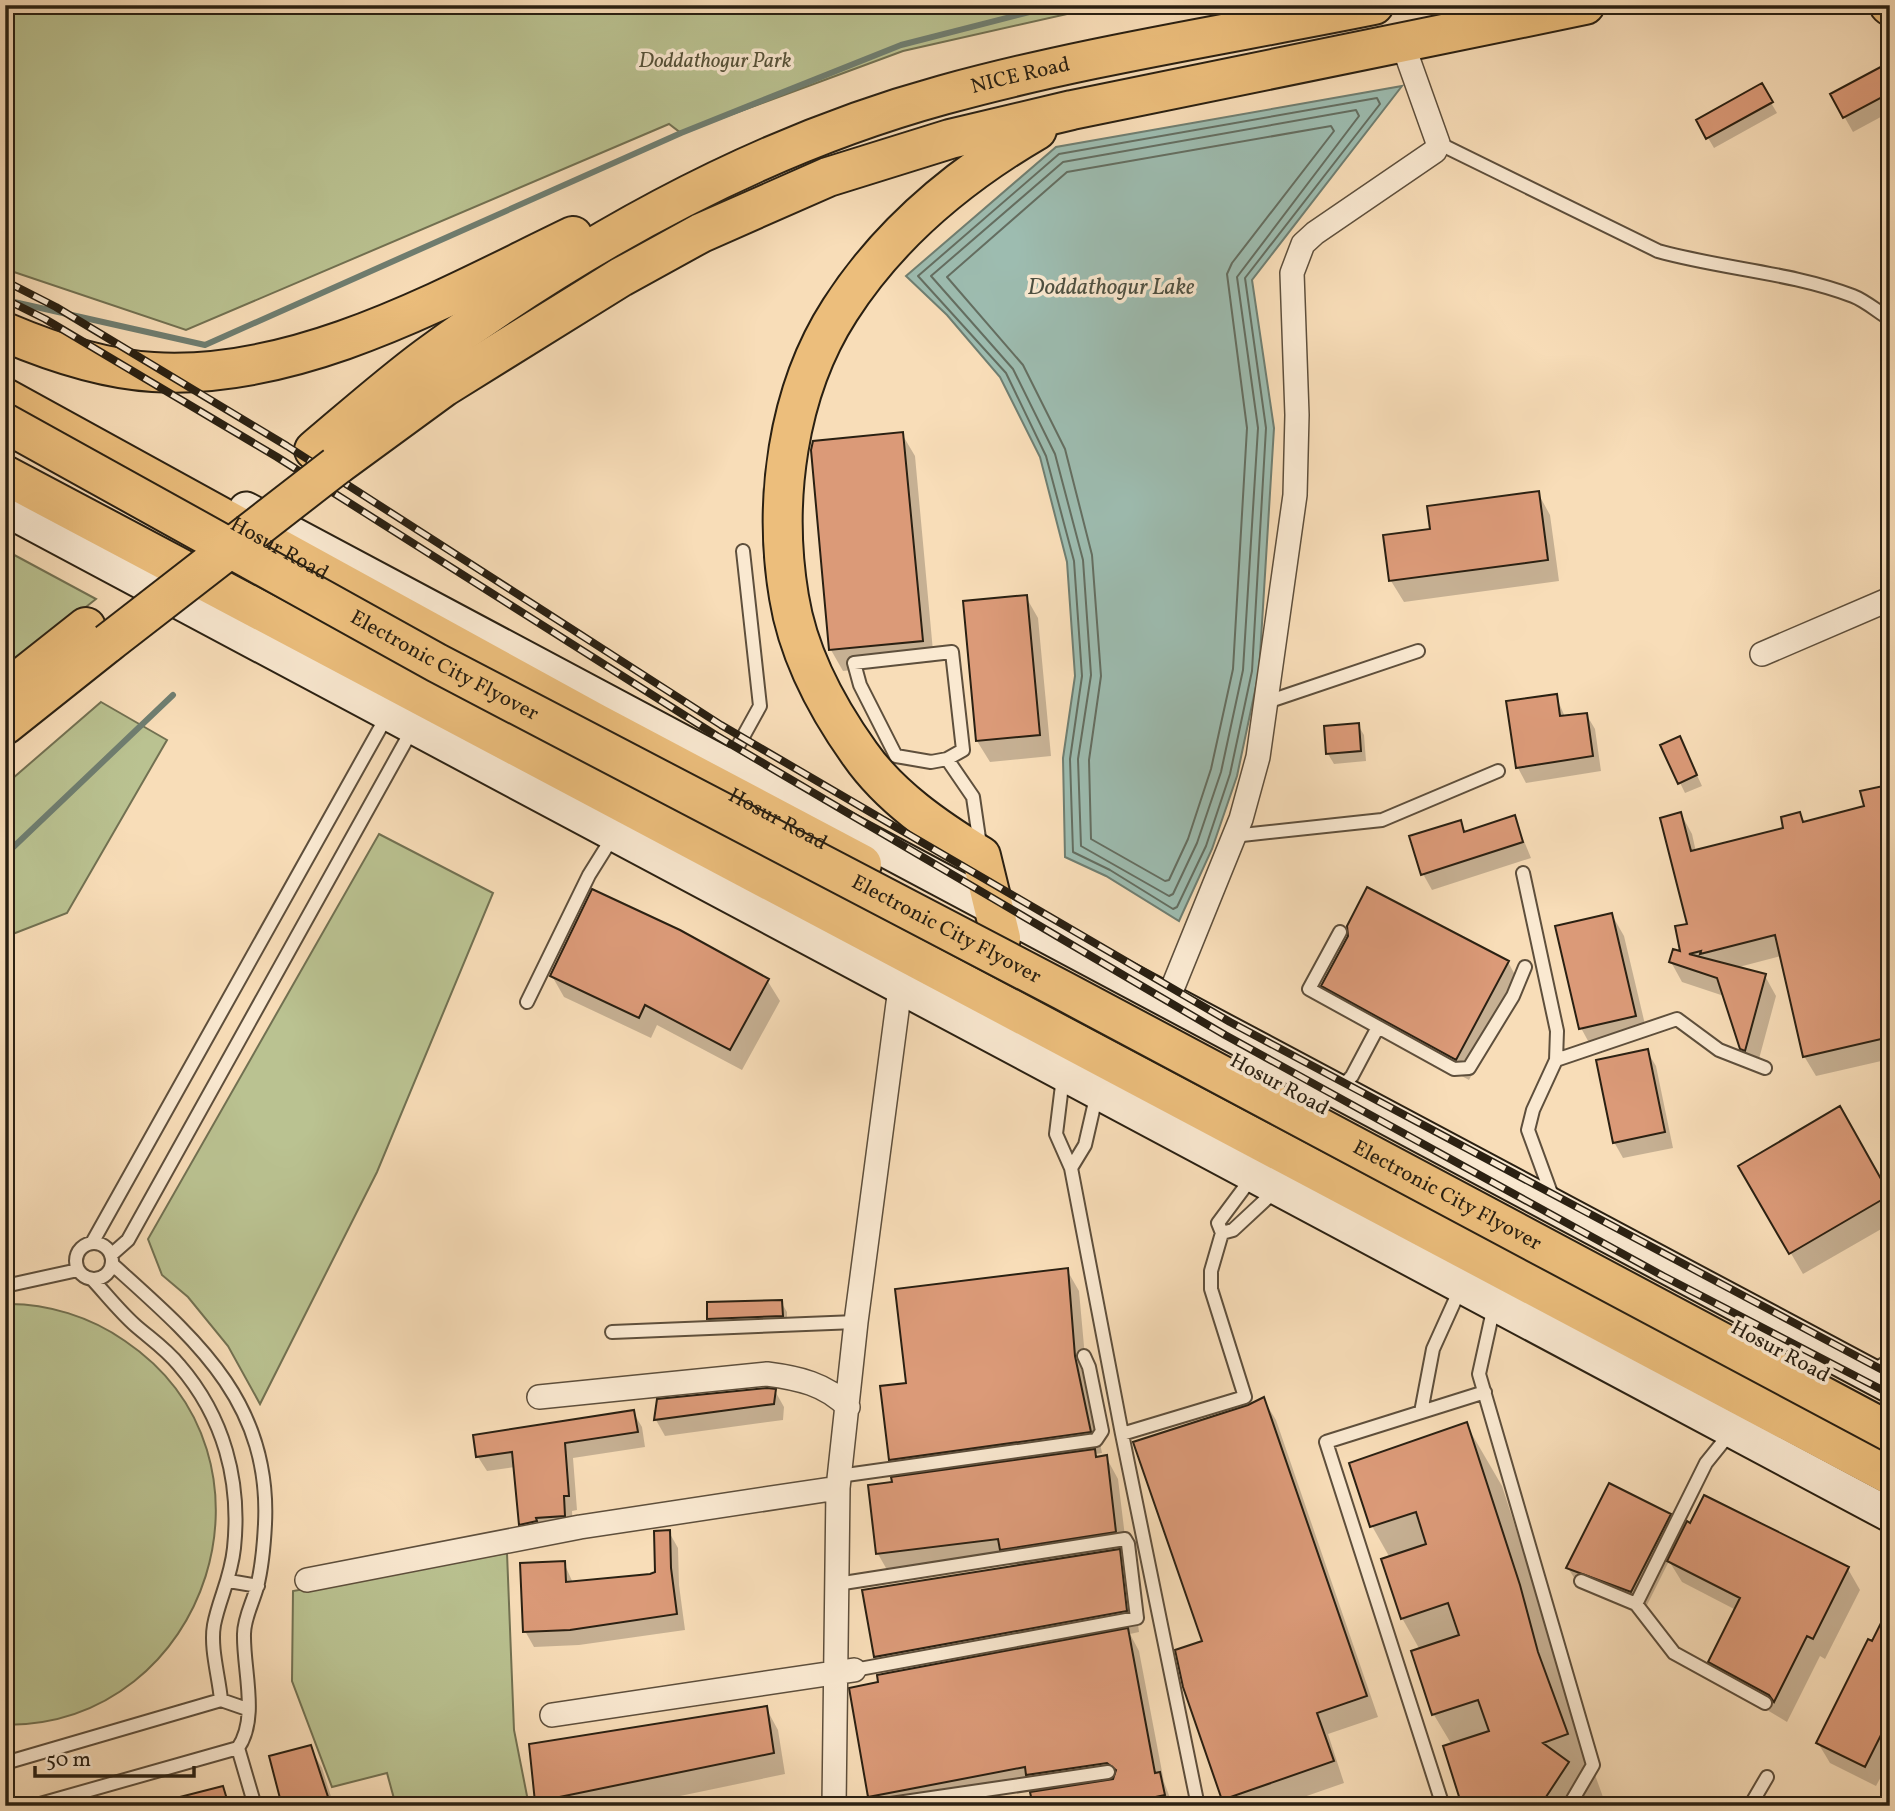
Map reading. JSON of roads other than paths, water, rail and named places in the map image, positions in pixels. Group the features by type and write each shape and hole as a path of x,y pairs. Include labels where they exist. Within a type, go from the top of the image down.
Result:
{"highway":[{"name":"NICE Road","path":"684,198 813,139 943,95 1082,63 1374,5"},
{"name":"NICE Road","path":"325,458 444,387 528,332 701,233 828,177 950,139 1072,110 1585,5"},
{"path":"998,922 981,856 905,801 862,757 825,699 802,646 789,597 784,528 786,462 798,407 815,360 838,313 864,276 918,217 954,187 998,153 1072,110"},
{"path":"5,332 114,367 155,372 250,364 341,340 454,294 626,210 684,198"},
{"path":"5,691 99,633 325,458 425,358 608,238 684,198"},
{"name":"Hosur Road","path":"5,398 594,722 998,922 1890,1410"},
{"name":"Electronic City Flyover","path":"5,423 437,663 1076,998 1890,1432"},
{"name":"Electronic City Flyover","path":"5,449 986,980 1890,1457"},
{"path":"5,475 408,708 1890,1475"},
{"path":"5,725 99,633"}],"street":[{"path":"1168,999 1233,836 1258,757 1295,495 1297,415 1291,297 1294,266 1303,244 1435,150 1438,143 1402,42"},
{"name":"Hosur Road","path":"5,381 728,765 998,922"},
{"path":"5,509 408,708 614,835 1461,1287 1491,1320 1731,1432 1890,1515"},
{"path":"1762,654 1890,599"},
{"path":"998,922 1168,999 1548,1203 1882,1373"},
{"path":"834,1806 845,1672 837,1584 839,1482 856,1322 900,988"},
{"path":"538,1397 767,1374 793,1378 827,1389 848,1408"},
{"path":"307,1580 580,1527 839,1482"},
{"path":"552,1715 845,1672"}],"lane":[{"path":"1438,143 1658,251 1696,262 1728,264 1785,277 1855,297 1890,319"},
{"path":"728,765 760,706 743,551"},
{"path":"1267,702 1418,651"},
{"path":"952,652 963,750 947,759 931,762 896,756 860,685 854,663 952,652"},
{"path":"78,1270 78,1253 92,1243 408,708"},
{"path":"92,1279 104,1276 111,1259 128,1240 408,708"},
{"path":"947,759 973,797 981,856"},
{"path":"1233,836 1382,820 1498,771"},
{"path":"527,1002 589,875 614,835"},
{"path":"1523,873 1556,1031 1556,1060 1533,1110 1528,1130 1551,1193 1548,1203"},
{"path":"1340,932 1309,989 1454,1069 1469,1068 1508,1004 1525,967"},
{"path":"1556,1060 1677,1019 1719,1049 1765,1068"},
{"path":"1339,1091 1352,1076 1378,1027"},
{"path":"1063,1075 1056,1135 1071,1168 1198,1806"},
{"path":"1071,1168 1085,1145 1097,1093"},
{"path":"1122,1434 1245,1398 1210,1289 1211,1271 1223,1233 1218,1223 1265,1183"},
{"path":"1223,1233 1233,1230 1265,1183"},
{"path":"33,1806 238,1748 246,1737 244,1630 258,1586 265,1523 264,1488 258,1452 245,1416 227,1381 202,1347 178,1321 153,1303 111,1259 104,1245 92,1243"},
{"path":"5,1286 78,1270 92,1279 135,1326 159,1343 180,1366 202,1396 219,1427 230,1459 236,1491 236,1522 229,1581 214,1627 221,1700"},
{"path":"1421,1412 1433,1349 1461,1287"},
{"path":"1491,1320 1479,1374 1593,1765 1569,1806"},
{"path":"612,1332 856,1322"},
{"path":"839,1482 1096,1440 1102,1431 1084,1356"},
{"path":"1443,1806 1326,1442 1485,1392"},
{"path":"1636,1605 1706,1463 1731,1432"},
{"path":"837,1584 1125,1539 1128,1544 1137,1618 845,1672"},
{"path":"229,1581 258,1586"},
{"path":"1581,1581 1636,1605 1674,1653 1765,1703"},
{"path":"5,1763 221,1700 247,1709"},
{"path":"238,1748 254,1806"},
{"path":"877,1806 1108,1772"},
{"path":"1751,1806 1767,1777"}],"water":[{"name":"Doddathogur Lake","path":"1402,86 1252,280 1274,428 1259,672 1237,776 1212,849 1179,921 1106,876 1065,857 1063,758 1075,676 1067,562 1040,457 1000,377 947,315 906,276 1056,147"}],"waterway":[{"path":"5,300 205,345 681,133 901,45 1057,5"},
{"path":"5,855 173,695"}],"railway":[{"path":"5,281 56,307 287,446 721,725 1230,1022 1890,1374"},
{"path":"5,299 45,319 277,457 717,736 1225,1035 1663,1276 1890,1394"}],"park label":[{"name":"Doddathogur Park","path":"715,61"}]}
